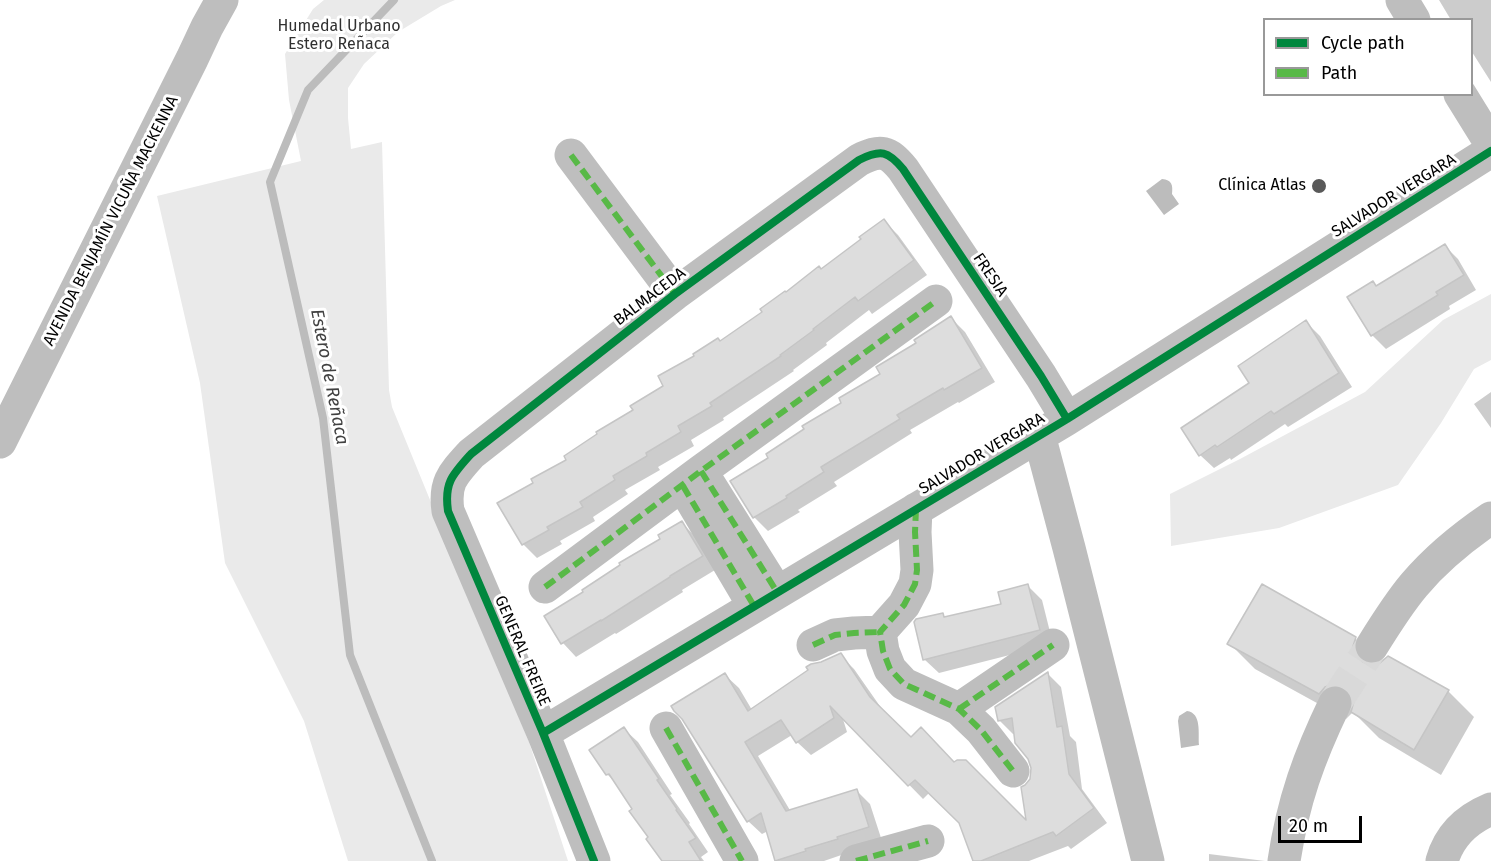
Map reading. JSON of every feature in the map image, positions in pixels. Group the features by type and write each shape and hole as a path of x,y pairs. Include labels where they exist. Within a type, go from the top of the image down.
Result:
{"street":[{"name":"AVENIDA BENJAMÍN VICUÑA MACKENNA","path":"0,442 222,0"},
{"path":"1402,0 1413,18"},
{"path":"1461,96 1491,144"},
{"name":"SALVADOR VERGARA","path":"543,734 1067,419 1491,151"},
{"name":"BALMACEDA","path":"448,483 471,454 675,294 859,160 873,153 883,153"},
{"name":"FRESIA","path":"883,153 895,159 903,169 1041,376 1067,419"},
{"name":"BALMACEDA","path":"571,155 675,294"},
{"path":"545,587 936,302"},
{"path":"1039,435 1148,861"},
{"path":"692,478 765,599"},
{"name":"GENERAL FREIRE","path":"448,483 446,498 448,512 543,734 594,861"},
{"path":"813,645 835,635 880,632 904,605 915,584 917,570 916,509"},
{"path":"1372,646 1391,615 1439,558 1467,534 1491,518"},
{"path":"880,632 883,651 890,669 904,684 959,709 981,730 1013,771"},
{"path":"959,709 1053,645"},
{"path":"1284,861 1305,770 1335,703"},
{"path":"666,728 742,861"},
{"path":"1442,861 1445,851 1460,829 1480,813 1491,809"},
{"path":"855,861 928,841"}],"green space":[{"name":"Humedal Urbano Estero Reñaca","path":"324,0 455,0 398,32 364,64 348,88 351,149 382,142 389,390 392,407 529,742 568,861 348,861 304,721 225,563 200,383 157,196 301,161 289,100 285,54 313,9"},
{"path":"1491,294 1491,360 1474,369 1441,423 1398,485 1279,528 1171,546 1170,494 1365,392 1443,320"}],"shaded area":[{"path":"1162,179 1168,180 1171,184 1172,194 1179,204 1164,215 1146,191"},
{"path":"1187,711 1192,713 1197,720 1199,745 1181,748 1178,721 1179,716"}],"building":[{"path":"884,219 914,260 858,301 855,297 781,356 710,403 712,406 678,426 681,432 613,476 615,480 580,502 583,507 547,527 549,530 522,545 497,503 533,483 531,479 566,460 564,456 597,434 596,432 633,410 630,406 663,386 658,376 694,356 693,354 718,338 720,341 762,312 760,309 819,266 821,269"},
{"path":"1445,244 1464,275 1436,292 1438,295 1371,336 1347,297 1373,281 1376,286"},
{"path":"951,316 982,368 897,415 900,419 821,467 824,472 753,518 730,481 768,458 766,454 804,429 802,426 841,403 839,398 880,374 876,367 916,343 914,340"},
{"path":"1306,320 1339,373 1274,414 1271,411 1217,447 1215,445 1199,456 1181,428 1249,383 1238,366"},
{"path":"682,521 703,556 561,644 544,616 583,592 582,590 620,565 619,563 660,539 658,535"},
{"path":"1028,584 1040,630 923,660 914,622 916,619 943,613 944,617 1001,604 998,592"},
{"path":"1262,584 1356,637 1353,646 1355,654 1363,662 1371,665 1380,663 1388,656 1449,690 1414,750 1351,712 1354,701 1350,692 1343,686 1333,684 1325,687 1319,694 1227,644"},
{"path":"841,653 870,697 911,737 921,727 954,762 966,760 1026,820 1021,787 1030,779 1031,768 1028,759 1015,743 1012,718 998,721 995,707 1048,672 1057,727 1062,726 1069,774 1094,808 1056,836 1053,832 981,861 973,861 959,823 915,780 908,786 830,706 834,718 796,743 781,720 745,742 786,811 857,789 869,827 775,861 761,813 747,822 682,719 671,706 725,673 748,711 808,670 806,667"},
{"path":"624,727 696,838 689,842 701,861 662,861 646,839 648,837 629,811 632,809 609,774 606,775 589,750"}],"waterway":[{"name":"Estero de Reñaca","path":"394,0 308,90 270,182 323,418 350,655 432,861"}],"tunnel":[{"path":"1335,703 1372,646"}],"marked path":[{"path":"571,155 675,294"},
{"path":"545,587 936,301"},
{"path":"701,471 777,592"},
{"path":"683,486 754,606"},
{"path":"916,509 917,570 915,584 904,605 880,632 883,651 890,669 904,684 959,709 981,730 1013,771"},
{"path":"813,645 835,635 880,632"},
{"path":"959,709 1053,645"},
{"path":"666,728 742,861"},
{"path":"856,861 928,841"}],"cycle path":[{"path":"543,733 1067,419 1491,151"},
{"path":"594,861 543,733 448,511 447,493 451,480 471,454 675,294 859,160 879,153 893,158 903,169 1041,376 1067,419"}],"place":[{"name":"Clínica Atlas","path":"1319,186"}]}
